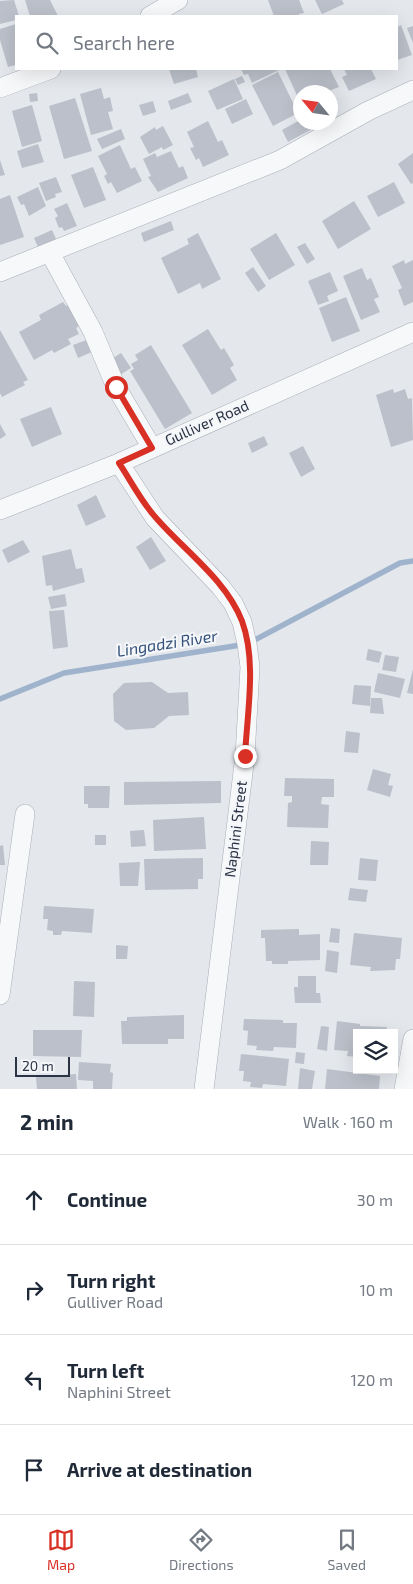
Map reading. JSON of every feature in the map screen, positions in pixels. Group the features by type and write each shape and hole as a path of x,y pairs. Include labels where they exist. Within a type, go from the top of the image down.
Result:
{"street":[{"path":"152,15 178,0"},
{"path":"0,88 48,70"},
{"path":"0,272 280,160 368,111 413,90"},
{"path":"50,253 93,332 116,387 152,448"},
{"name":"Gulliver Road","path":"0,510 119,463 413,332"},
{"name":"Naphini Street","path":"119,463 155,518 220,586 233,603 242,622 247,644 250,667 245,756 204,1089"},
{"path":"0,996 25,814"},
{"path":"404,1089 413,1039"}],"building":[{"path":"14,0 19,15 15,15 15,20 0,24 0,1"},
{"path":"25,0 50,0 58,15 30,15"},
{"path":"268,0 299,0 304,13 299,15 274,15"},
{"path":"315,0 342,0 344,4 322,14"},
{"path":"15,24 15,65 8,67 0,40 0,29"},
{"path":"401,25 412,55 398,60 398,26"},
{"path":"413,26 413,43 407,28"},
{"path":"169,70 196,70 198,77 174,84"},
{"path":"242,70 279,70 252,83 248,74 244,75"},
{"path":"285,70 330,70 338,85 293,85 293,87"},
{"path":"344,70 372,70 376,79 349,91 342,77 347,75"},
{"path":"278,72 293,103 293,116 273,126 252,85"},
{"path":"242,76 245,82 238,85 235,79"},
{"path":"234,79 243,99 217,110 208,91"},
{"path":"101,88 104,99 110,97 113,111 108,112 113,129 91,135 80,94"},
{"path":"37,93 38,101 30,102 29,94"},
{"path":"188,93 192,102 171,110 168,101"},
{"path":"75,98 92,151 64,159 49,106"},
{"path":"246,99 253,114 232,124 225,109"},
{"path":"153,101 156,112 143,116 139,105"},
{"path":"32,105 42,141 22,147 12,111"},
{"path":"208,121 218,142 222,140 229,155 203,167 199,158 196,160 190,148 194,147 187,132"},
{"path":"293,124 293,130 310,130 288,142 282,130"},
{"path":"163,126 173,145 163,150 162,147 149,154 140,137 155,127 156,130"},
{"path":"121,129 125,139 102,149 97,139"},
{"path":"38,144 44,162 22,168 17,151"},
{"path":"120,145 131,169 135,167 142,181 117,193 111,182 108,184 104,176 107,174 98,156"},
{"path":"171,151 179,168 183,166 188,178 158,192 148,177 151,176 143,159 155,153 157,157"},
{"path":"413,153 413,183 411,184 398,164"},
{"path":"0,160 5,175 0,176"},
{"path":"93,167 106,200 84,208 71,175"},
{"path":"56,177 62,192 55,194 56,197 46,201 39,183"},
{"path":"394,182 405,203 378,217 367,196"},
{"path":"38,187 46,206 29,216 24,204 21,205 17,197"},
{"path":"10,195 24,237 0,245 0,199"},
{"path":"354,201 371,229 338,249 322,221"},
{"path":"67,203 77,226 64,231 62,227 59,228 55,218 58,216 54,209"},
{"path":"171,221 174,230 144,242 141,233"},
{"path":"52,230 56,239 38,247 34,238"},
{"path":"198,233 221,279 202,289 200,283 178,294 161,258 189,244 187,239"},
{"path":"276,233 295,265 269,280 250,249"},
{"path":"305,243 315,259 307,264 297,247"},
{"path":"404,260 405,264 413,260 413,302 404,306 398,290 402,288 392,266"},
{"path":"253,267 266,286 258,292 245,273"},
{"path":"362,268 367,280 371,278 379,297 374,299 380,312 361,320 343,276"},
{"path":"330,272 338,291 327,296 329,301 318,305 308,281"},
{"path":"346,297 360,331 332,342 319,308"},
{"path":"63,302 66,306 73,303 84,323 76,328 79,334 68,339 71,344 54,353 52,350 34,360 19,332 41,320 39,315"},
{"path":"208,329 221,350 224,348 234,365 230,368 237,380 212,395 182,345"},
{"path":"0,330 28,380 23,382 25,385 2,397 0,393"},
{"path":"89,339 94,351 78,358 73,345"},
{"path":"151,345 192,413 165,429 130,371 134,369 131,364 138,360 135,355"},
{"path":"121,353 131,368 120,375 110,360"},
{"path":"393,389 394,393 405,389 408,399 412,398 413,440 391,447 376,395"},
{"path":"51,407 62,434 32,447 20,419"},
{"path":"0,424 6,435 0,439"},
{"path":"264,436 268,445 252,453 248,443"},
{"path":"303,446 315,469 301,477 289,453"},
{"path":"96,495 106,517 86,526 77,505"},
{"path":"151,537 166,561 150,570 136,547"},
{"path":"23,540 30,552 8,563 2,550"},
{"path":"71,549 76,569 82,568 85,582 53,591 52,585 46,586 42,556"},
{"path":"65,594 67,606 51,609 48,597"},
{"path":"64,610 68,647 53,649 49,611"},
{"path":"368,649 382,652 379,663 366,660"},
{"path":"385,655 399,657 396,672 382,670"},
{"path":"413,669 413,694 407,693"},
{"path":"378,673 405,679 400,698 374,692"},
{"path":"152,682 168,693 188,692 189,715 169,716 154,728 126,730 114,721 113,694 124,683"},
{"path":"354,685 371,686 370,706 352,704"},
{"path":"371,698 382,698 384,714 370,713"},
{"path":"346,731 360,733 358,753 344,752"},
{"path":"373,769 391,774 388,785 393,786 390,797 367,790"},
{"path":"285,778 334,779 334,797 322,797 321,804 329,805 328,828 287,827 288,803 292,802 292,796 284,796"},
{"path":"221,781 221,803 124,805 124,782"},
{"path":"84,786 110,786 109,808 88,808 88,804 84,804"},
{"path":"204,817 206,849 154,851 153,820"},
{"path":"144,830 146,846 131,847 130,831"},
{"path":"95,835 106,835 106,845 95,845"},
{"path":"311,841 329,842 328,865 310,865"},
{"path":"3,845 5,865 0,865 0,846"},
{"path":"203,858 203,879 198,879 198,889 145,890 144,859"},
{"path":"360,858 378,860 376,881 358,880"},
{"path":"140,862 138,886 120,886 119,863"},
{"path":"350,888 368,890 366,902 348,900"},
{"path":"44,906 94,909 92,933 62,931 61,935 53,935 53,931 47,930 48,919 43,919"},
{"path":"331,928 340,929 339,943 329,942"},
{"path":"299,929 299,935 320,934 320,960 288,961 288,964 272,964 272,961 266,961 265,938 261,938 261,930"},
{"path":"354,933 402,938 400,959 396,959 395,970 370,971 371,967 350,965"},
{"path":"116,945 128,946 127,959 116,959"},
{"path":"327,950 339,952 337,973 325,971"},
{"path":"298,976 316,976 316,993 320,993 321,1003 295,1003 294,987 298,987"},
{"path":"74,981 95,982 94,1017 73,1016"},
{"path":"184,1015 184,1039 168,1039 168,1044 122,1044 121,1021 127,1021 127,1017"},
{"path":"244,1019 283,1020 283,1023 297,1023 296,1048 274,1047 273,1051 256,1050 257,1046 247,1045 248,1031 243,1030"},
{"path":"337,1021 360,1024 360,1026 387,1027 387,1029 353,1029 353,1057 347,1056 348,1051 334,1050"},
{"path":"321,1026 329,1027 327,1051 317,1049"},
{"path":"33,1030 82,1030 81,1057 33,1056"},
{"path":"296,1052 305,1053 304,1064 295,1063"},
{"path":"241,1054 289,1059 286,1086 263,1084 262,1088 250,1087 251,1082 243,1081 244,1071 239,1071"},
{"path":"79,1062 111,1064 110,1072 113,1073 112,1089 93,1089 93,1081 78,1080"},
{"path":"300,1068 315,1071 312,1089 298,1089"},
{"path":"327,1069 353,1072 353,1074 380,1076 379,1089 325,1089"},
{"path":"76,1074 77,1089 37,1089 36,1077"}],"waterway":[{"name":"Lingadzi River","path":"0,699 64,673 247,644 400,563 413,561"}],"route":[{"path":"116,387 152,448 119,463 155,518 220,586 233,603 242,622 250,667 245,756"}]}
